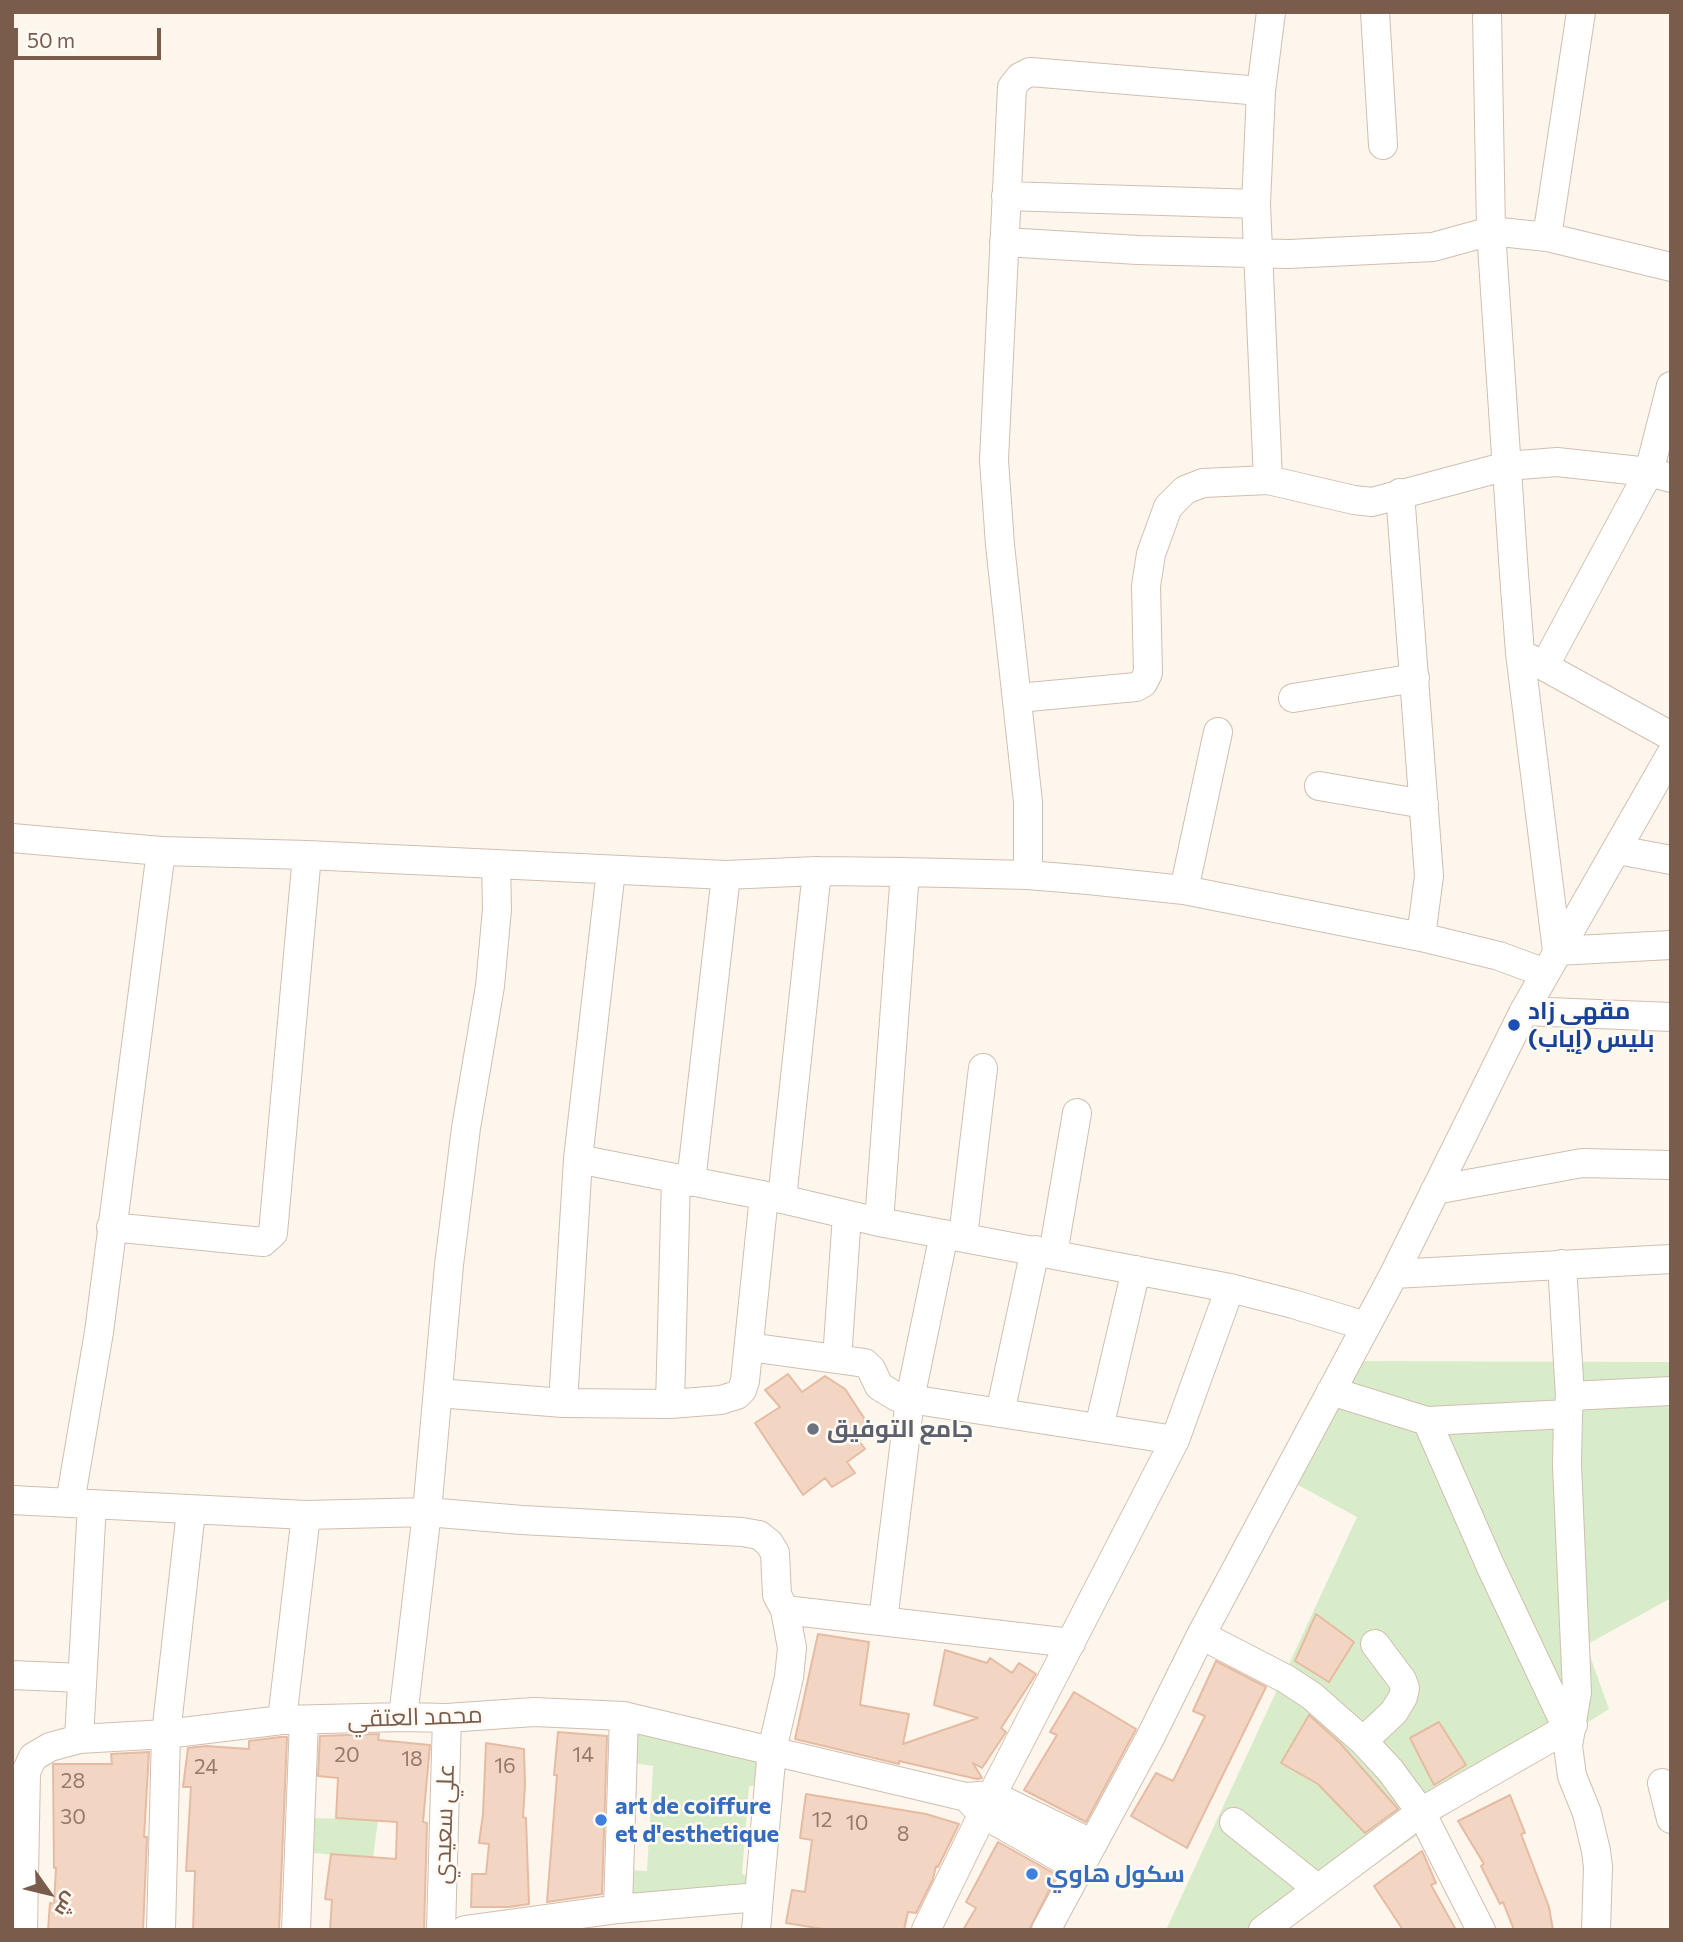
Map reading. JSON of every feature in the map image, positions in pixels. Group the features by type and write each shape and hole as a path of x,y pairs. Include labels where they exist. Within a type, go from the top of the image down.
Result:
{"street":[{"path":"1268,480 1256,204 1261,91 1270,12"},
{"path":"1375,12 1383,145"},
{"path":"1487,12 1491,231 1507,466 1533,659 1551,962"},
{"path":"1547,237 1581,12"},
{"path":"1028,875 1028,802 1000,545 995,460 1012,88 1020,77 1030,72 1261,91"},
{"path":"1006,196 1256,204"},
{"path":"1004,242 1258,254 1433,247 1491,231 1547,237 1671,267"},
{"path":"1533,659 1660,475 1671,386"},
{"path":"1018,698 1136,687 1143,683 1148,673 1146,586 1151,554 1168,507 1185,490 1203,483 1268,480 1373,502 1507,466 1557,462 1660,475"},
{"path":"1400,494 1429,876 1421,937"},
{"path":"1533,659 1671,736"},
{"path":"1293,698 1415,678"},
{"path":"1184,890 1219,732"},
{"path":"1046,1930 1394,1274 1524,1012 1671,754"},
{"path":"1320,786 1424,804"},
{"path":"12,838 161,851 307,855 726,876 817,871 1028,875 1184,890 1421,937 1499,956 1551,962 1671,945"},
{"path":"1618,850 1671,860"},
{"path":"79,1739 81,1504 111,1227 161,851"},
{"path":"111,1227 263,1242 273,1233 307,855"},
{"path":"403,1717 427,1512 449,1265 463,1155 490,986 497,909 496,864"},
{"path":"564,1403 578,1159 611,870"},
{"path":"438,1393 564,1403 670,1405 721,1400 737,1395 742,1390 773,1197 817,871"},
{"path":"879,1222 905,872"},
{"path":"670,1405 684,1180 726,876"},
{"path":"1524,1012 1671,1017"},
{"path":"883,1621 910,1399 953,1236 983,1068"},
{"path":"1000,1413 1044,1252 1077,1112"},
{"path":"578,1159 773,1197 879,1222 1230,1288 1366,1326"},
{"path":"1435,1191 1582,1163 1671,1165"},
{"path":"837,1359 847,1215"},
{"path":"1394,1274 1671,1259"},
{"path":"1562,1264 1569,1405 1569,1524 1577,1692 1567,1746 1569,1762 1593,1835 1598,1867 1596,1930"},
{"path":"1099,1428 1136,1270"},
{"path":"926,1930 980,1802 1071,1643 1175,1440 1230,1288"},
{"path":"749,1347 865,1363 884,1391 897,1397 1175,1440"},
{"path":"1331,1391 1427,1421 1671,1391"},
{"path":"1427,1421 1490,1565 1570,1726"},
{"path":"12,1500 306,1515 427,1512 759,1535 769,1543 775,1553 777,1595 785,1610 792,1648 789,1677 772,1750 756,1930"},
{"path":"161,1930 166,1734 191,1511"},
{"path":"296,1930 293,1720 306,1515"},
{"path":"785,1610 1071,1643"},
{"path":"1201,1635 1286,1679 1312,1696 1363,1741 1390,1770 1421,1812 1481,1930"},
{"path":"1363,1741 1394,1712 1405,1688 1375,1644"},
{"path":"12,1675 81,1678"},
{"name":"محمد العتقي","path":"23,1930 26,1772 33,1757 50,1747 79,1739 166,1734 293,1720 447,1718 534,1712 624,1716 980,1802 1093,1844"},
{"path":"618,1909 624,1716"},
{"name":"علي سعيدي","path":"441,1930 447,1718"},
{"path":"1263,1930 1421,1812 1570,1726"},
{"path":"1662,1783 1671,1819"},
{"name":"محمد العتقي","path":"980,1802 1080,1869"},
{"path":"1234,1822 1318,1889"},
{"path":"465,1930 618,1909 758,1898"}],"green space":[{"path":"1363,1361 1671,1362 1671,1598 1586,1645 1609,1709 1503,1776 1280,1930 1166,1930 1357,1517 1298,1485"},
{"path":"636,1734 760,1761 765,1785 749,1786 742,1874 758,1878 755,1884 626,1894 626,1870 647,1871 653,1766 634,1763"},
{"path":"315,1818 378,1820 373,1858 314,1853"}],"building":[{"name":"جامع التوفيق","path":"788,1374 802,1392 825,1376 845,1389 868,1424 867,1435 859,1441 865,1449 847,1462 855,1473 832,1487 825,1478 803,1495 755,1423 780,1407 765,1390"},
{"path":"1316,1614 1354,1642 1329,1682 1295,1661"},
{"path":"818,1634 869,1642 860,1705 909,1714 903,1744 978,1718 934,1705 945,1650 987,1663 990,1658 1012,1673 1019,1663 1036,1674 1001,1728 1006,1732 982,1768 973,1763 982,1778 977,1779 795,1739"},
{"path":"1216,1661 1266,1687 1187,1848 1131,1816 1156,1773 1173,1781 1205,1716 1193,1711"},
{"path":"1074,1692 1136,1729 1086,1822 1024,1790 1057,1735 1050,1732"},
{"path":"1309,1715 1340,1743 1398,1809 1365,1833 1318,1784 1281,1763"},
{"path":"1439,1722 1466,1765 1434,1785 1410,1738"},
{"path":"558,1732 607,1736 602,1894 547,1902 557,1775 554,1775"},
{"path":"379,1734 378,1740 430,1745 423,1822 427,1823 424,1930 330,1930 332,1900 325,1899 331,1854 396,1859 397,1822 336,1818 338,1778 318,1776 320,1736"},
{"path":"287,1737 279,1930 193,1930 195,1871 186,1871 191,1787 183,1787 188,1748 206,1746 249,1749 249,1741"},
{"path":"486,1743 524,1749 523,1817 526,1818 529,1904 471,1907 472,1874 486,1874 489,1844 479,1843"},
{"path":"149,1752 144,1837 147,1837 143,1930 48,1930 50,1903 54,1904 56,1868 53,1764 112,1764 111,1754"},
{"path":"806,1794 926,1814 959,1824 938,1867 936,1866 933,1879 916,1913 908,1912 904,1930 829,1930 786,1923 792,1890 805,1892 812,1840 800,1838"},
{"path":"1510,1795 1525,1833 1521,1834 1549,1907 1553,1930 1514,1930 1503,1902 1500,1904 1481,1866 1484,1864 1458,1821"},
{"path":"998,1842 1057,1875 1029,1930 963,1930 976,1908 966,1902"},
{"path":"1422,1851 1436,1883 1431,1885 1456,1930 1403,1930 1374,1886"}],"place":[{"name":"مقهى زاد بليس (إياب)","path":"1514,1025"},
{"name":"جامع التوفيق","path":"813,1429"},
{"name":"art de coiffure et d'esthetique","path":"601,1820"},
{"name":"سكول هاوي","path":"1032,1874"}]}
